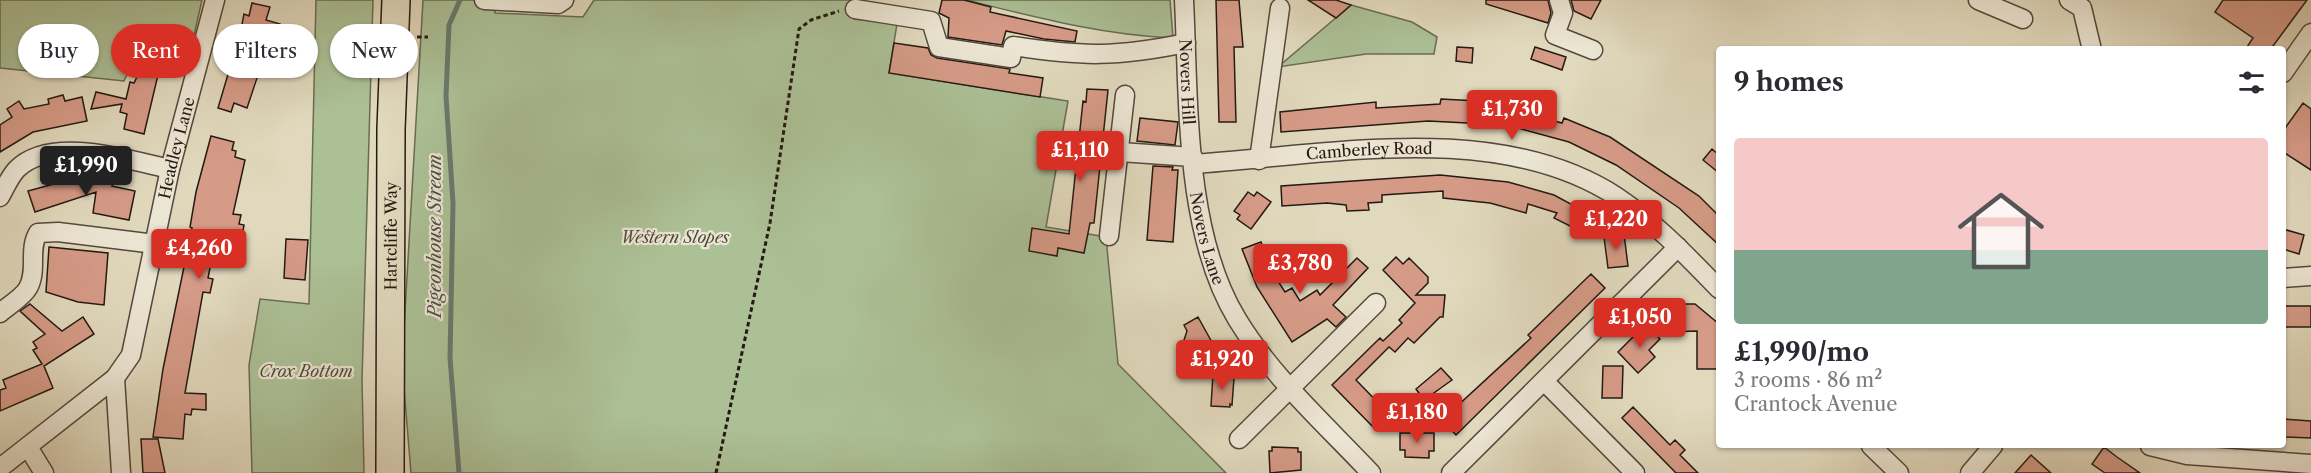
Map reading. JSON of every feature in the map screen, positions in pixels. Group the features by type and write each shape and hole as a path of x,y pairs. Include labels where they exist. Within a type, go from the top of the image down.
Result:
{"highway":[{"name":"Hartcliffe Way","path":"390,473 390,129 396,0"}],"street":[{"name":"Headley Lane","path":"0,468 115,378 131,355 170,169 214,0"},
{"path":"484,0 558,4 564,0"},
{"name":"Novers Hill","path":"1184,0 1193,161"},
{"path":"1559,0 1563,13 1555,36 1593,50"},
{"path":"1978,0 2023,19"},
{"path":"2080,3 2091,46"},
{"path":"1259,160 1280,8"},
{"path":"855,9 931,21 939,47 1011,58 1013,46 1069,55 1111,55 1132,54 1186,43"},
{"path":"2286,69 2311,33"},
{"path":"1110,236 1125,95"},
{"name":"Camberley Road","path":"1120,152 1193,161 1259,160 1411,149 1465,150 1523,159 1562,169 1590,182 1645,217 1716,286"},
{"path":"0,197 17,170 35,158 57,151 112,157 170,169"},
{"name":"Novers Lane","path":"1193,161 1201,225 1211,263 1223,291 1251,342 1289,387 1371,473"},
{"path":"0,313 28,290 33,267 33,242 38,233 58,232 154,244"},
{"path":"1451,473 1545,382 1678,247"},
{"path":"2286,278 2311,276"},
{"path":"1239,439 1376,303"},
{"path":"115,378 121,473"},
{"path":"1545,382 1635,473"},
{"path":"28,447 44,473"},
{"path":"1873,448 1899,473"},
{"path":"1970,473 1991,448"},
{"path":"2158,448 2187,455 2301,466"}],"path":[{"path":"716,473 770,223 799,29 811,20 829,13 855,9"}],"green space":[{"path":"0,0 202,0 197,24 111,24 111,78 125,78 124,81 95,78 99,78 99,24 18,24 18,70 0,68"},
{"name":"Crox Bottom","path":"316,0 373,0 372,24 330,24 330,78 371,78 362,380 364,473 252,473 249,365 260,299 309,304 314,78 318,78 318,24 315,24"},
{"name":"Western Slopes","path":"423,0 495,0 495,13 583,17 594,0 856,0 854,19 897,24 889,73 1068,101 1046,227 1106,237 1118,364 1226,473 411,473 402,364"},
{"path":"966,0 1170,0 1173,38 1094,29"},
{"path":"1351,5 1412,22 1437,37 1434,54 1366,54 1278,67"}],"building":[{"path":"942,0 964,0 991,7 990,12 1077,31 1075,42 1044,39 1006,31 1002,45 948,37 949,18 939,13"},
{"path":"1216,0 1239,0 1243,47 1234,47 1236,122 1219,122"},
{"path":"1308,0 1336,0 1351,5 1336,18"},
{"path":"1486,0 1548,0 1551,13 1548,23 1486,4"},
{"path":"1571,0 1601,0 1591,19 1574,11"},
{"path":"2223,0 2307,0 2273,46 2248,46 2253,38 2215,12"},
{"path":"252,3 270,7 266,20 280,24 242,24 244,14 249,16"},
{"path":"894,43 928,48 931,55 937,58 1010,69 1009,73 1043,78 1040,97 889,73"},
{"path":"1457,47 1473,48 1472,63 1456,61"},
{"path":"1535,47 1566,57 1562,70 1531,59"},
{"path":"136,78 158,78 144,134 124,129 127,114 120,112 122,104 91,109 96,92 126,99 130,82 134,83"},
{"path":"227,78 257,78 247,108 234,103 231,112 218,108"},
{"path":"1087,89 1108,90 1094,223 1090,223 1084,253 1058,248 1057,256 1029,251 1032,228 1069,234 1083,101 1086,102"},
{"path":"63,95 65,101 82,97 87,121 33,132 0,152 0,125 12,117 7,109 19,101 24,109 49,104 48,99"},
{"path":"1441,99 1496,102 1495,105 1562,123 1564,118 1610,137 1699,196 1716,213 1716,242 1679,208 1616,165 1569,142 1507,125 1428,121 1281,132 1280,112 1376,102 1376,108 1440,104"},
{"path":"2303,103 2311,109 2311,170 2286,154 2286,127"},
{"path":"1140,118 1178,122 1175,145 1137,141"},
{"path":"211,136 234,142 232,150 236,151 235,157 245,160 233,214 241,215 239,224 244,225 239,253 214,248 208,278 213,279 210,293 203,292 185,393 206,394 206,410 192,409 191,415 185,414 183,439 153,437 163,369 192,228 190,227 196,192"},
{"path":"1712,149 1716,152 1716,171 1703,160"},
{"path":"1153,166 1173,167 1172,170 1178,170 1173,242 1147,240"},
{"path":"1440,175 1508,182 1554,195 1597,218 1595,224 1588,222 1583,230 1578,230 1554,218 1557,213 1528,204 1526,213 1490,203 1443,198 1443,191 1382,195 1382,202 1368,203 1369,210 1347,211 1346,205 1327,203 1282,206 1281,186"},
{"path":"83,176 84,183 115,183 112,186 135,191 129,220 93,213 96,192 35,212 28,191"},
{"path":"1248,192 1254,196 1257,192 1271,202 1251,229 1237,219 1240,215 1234,211"},
{"path":"2286,230 2304,235 2299,254 2286,250"},
{"path":"1624,234 1628,266 1608,268 1604,237"},
{"path":"286,239 308,240 305,280 284,278"},
{"path":"1261,242 1274,275 1285,292 1292,288 1300,301 1317,290 1320,295 1357,258 1368,268 1333,305 1346,317 1336,327 1327,319 1292,342 1257,287 1242,249"},
{"path":"49,247 108,253 104,305 78,302 46,292"},
{"path":"1396,257 1403,264 1409,258 1428,277 1428,283 1416,295 1445,295 1443,317 1440,317 1414,343 1408,338 1395,352 1389,347 1356,380 1389,414 1374,428 1332,385 1380,338 1383,341 1402,323 1399,320 1415,303 1383,270"},
{"path":"1591,274 1605,288 1456,435 1442,420 1531,338 1528,335"},
{"path":"30,304 62,331 83,317 94,334 44,366 53,388 0,411 0,390 6,388 3,380 42,364 33,350 37,348 33,342 45,334 20,311"},
{"path":"1666,304 1695,304 1716,322 1716,369 1697,369 1697,331 1667,332"},
{"path":"2286,306 2311,306 2311,327 2286,327"},
{"path":"1198,317 1219,355 1204,363 1194,344 1180,352 1187,331 1184,325"},
{"path":"1646,324 1660,339 1649,350 1655,357 1638,373 1618,352"},
{"path":"1603,366 1623,366 1622,398 1602,398"},
{"path":"1441,368 1452,380 1424,400 1416,389"},
{"path":"1213,374 1230,375 1230,378 1234,378 1230,407 1211,406"},
{"path":"1633,407 1670,445 1675,440 1685,450 1680,455 1698,473 1676,473 1622,418"},
{"path":"2286,419 2311,421 2311,438 2286,437"},
{"path":"1400,433 1434,433 1434,451 1429,451 1429,458 1405,457 1405,450 1400,450"},
{"path":"141,439 158,439 165,473 143,473"},
{"path":"1272,447 1298,448 1298,452 1301,452 1301,470 1270,473 1269,451 1272,451"},
{"path":"2105,448 2140,473 2105,473 2092,464"},
{"path":"2031,455 2051,473 2015,473"}],"waterway":[{"name":"Pigeonhouse Stream","path":"459,473 450,358 453,203 446,96 449,25 460,0"}]}
